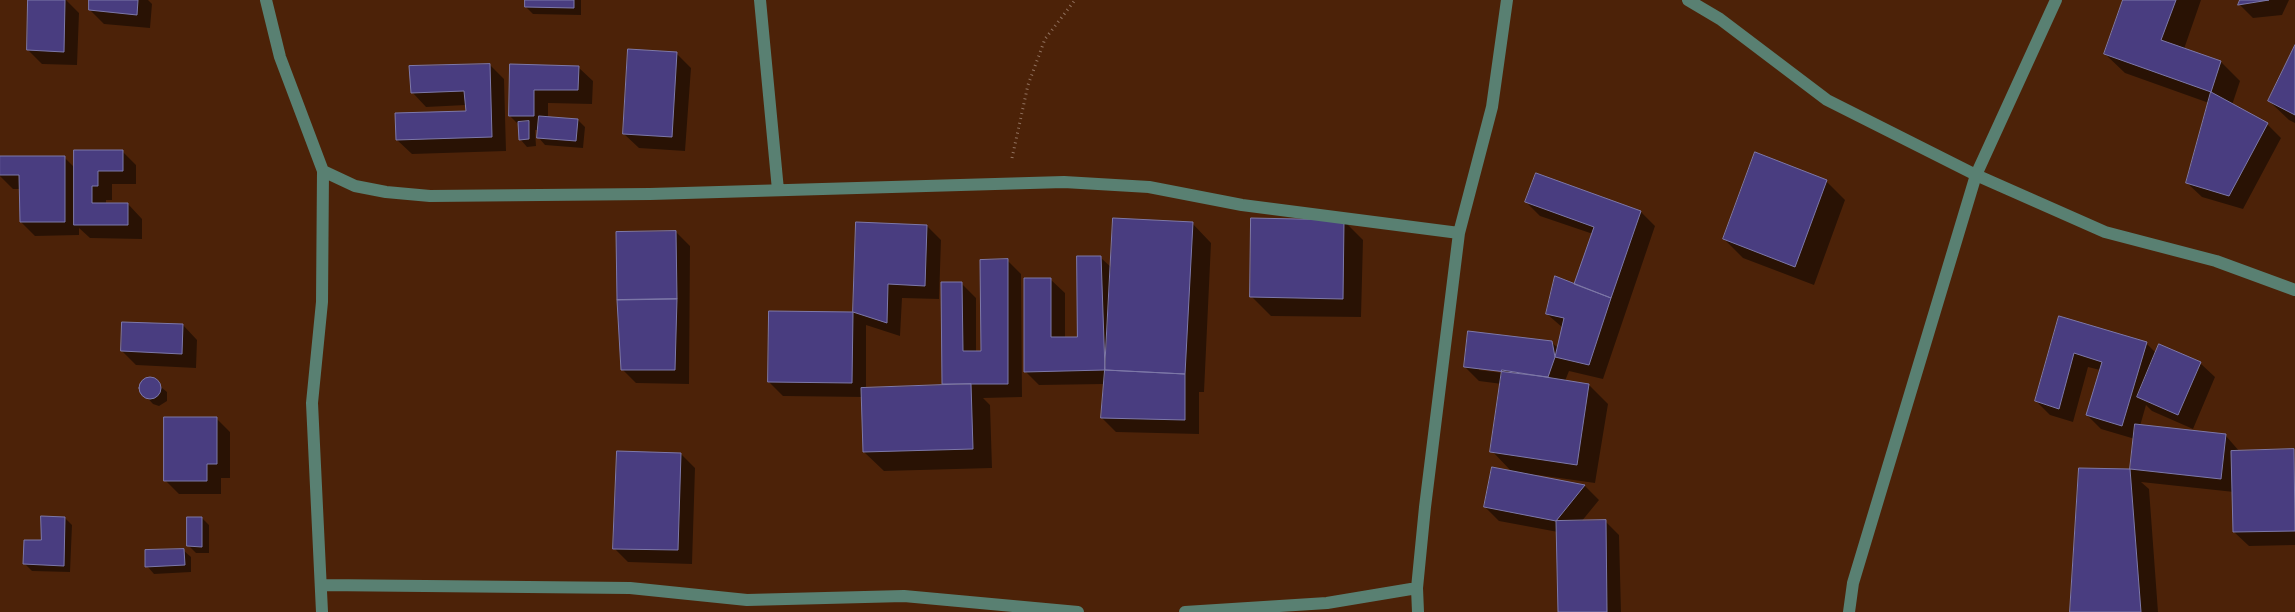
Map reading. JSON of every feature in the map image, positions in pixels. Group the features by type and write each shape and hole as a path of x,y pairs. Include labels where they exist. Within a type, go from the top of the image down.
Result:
{"street":[{"path":"266,0 280,57 323,171 322,302 312,403 322,612"},
{"path":"760,0 778,190"},
{"path":"1418,612 1417,588 1459,233 1492,107 1507,0"},
{"path":"1688,0 1720,19 1827,100 1976,175 2105,232 2216,262 2295,290"},
{"path":"1851,609 1853,583 1976,175 2056,0"},
{"path":"323,171 355,186 386,192 430,196 567,196 1064,182 1149,187 1242,205 1459,233"},
{"path":"322,585 630,588 747,600 904,596 1078,612"},
{"path":"1186,612 1327,603 1417,588"}],"path":[{"path":"1009,184 1014,138 1028,85 1045,39 1075,0"}],"building":[{"path":"28,0 65,0 64,52 27,50"},
{"path":"89,0 138,0 137,15 89,10"},
{"path":"525,0 574,0 574,8 525,7"},
{"path":"2123,0 2176,0 2161,40 2221,61 2211,92 2104,54"},
{"path":"2240,0 2269,0 2238,5"},
{"path":"2295,45 2295,115 2268,101"},
{"path":"628,49 677,52 672,137 623,134"},
{"path":"490,64 492,137 396,140 395,113 466,111 464,91 411,93 409,66"},
{"path":"510,64 579,66 578,90 534,90 534,116 509,116"},
{"path":"2211,92 2268,123 2229,196 2186,183"},
{"path":"539,116 578,119 576,141 537,138"},
{"path":"529,121 529,139 519,140 518,122"},
{"path":"74,150 123,150 123,171 98,171 98,186 92,186 92,203 128,203 128,225 74,225"},
{"path":"1755,152 1827,180 1795,267 1723,239"},
{"path":"0,156 65,156 65,222 20,222 19,175 0,175"},
{"path":"1536,173 1641,211 1611,298 1574,284 1594,227 1525,202"},
{"path":"1113,218 1193,222 1185,374 1105,370"},
{"path":"1251,218 1344,220 1343,299 1250,297"},
{"path":"856,222 927,225 925,286 888,284 887,323 853,312"},
{"path":"676,231 677,299 617,300 616,232"},
{"path":"1077,256 1101,256 1105,370 1024,372 1024,278 1051,278 1051,337 1077,337"},
{"path":"1008,259 1008,384 942,384 941,282 962,282 963,351 981,351 980,260"},
{"path":"1555,276 1611,298 1589,365 1555,357 1564,318 1546,314"},
{"path":"677,299 675,370 621,370 617,300"},
{"path":"769,311 853,312 852,383 768,382"},
{"path":"2059,316 2147,342 2122,426 2086,415 2102,362 2074,353 2059,409 2035,401"},
{"path":"122,322 183,324 182,354 121,351"},
{"path":"1468,331 1552,341 1555,357 1548,377 1464,367"},
{"path":"2159,344 2201,362 2178,415 2137,397"},
{"path":"1105,370 1185,374 1185,420 1101,418"},
{"path":"1502,370 1589,384 1577,465 1490,452"},
{"path":"150,377 158,380 161,388 158,396 150,399 142,396 139,388 142,380"},
{"path":"971,384 973,449 863,452 861,388"},
{"path":"164,417 217,417 217,464 207,464 207,481 164,481"},
{"path":"2135,424 2226,434 2221,479 2130,469"},
{"path":"2294,449 2295,531 2233,532 2231,451"},
{"path":"617,451 681,453 678,550 613,549"},
{"path":"1492,467 1585,485 1556,521 1484,507"},
{"path":"2079,468 2130,469 2141,612 2070,612"},
{"path":"41,516 65,517 64,566 23,564 24,540 41,540"},
{"path":"187,517 202,517 202,547 187,546"},
{"path":"1606,520 1607,612 1558,612 1556,521"},
{"path":"184,549 185,565 145,567 145,550"}]}
